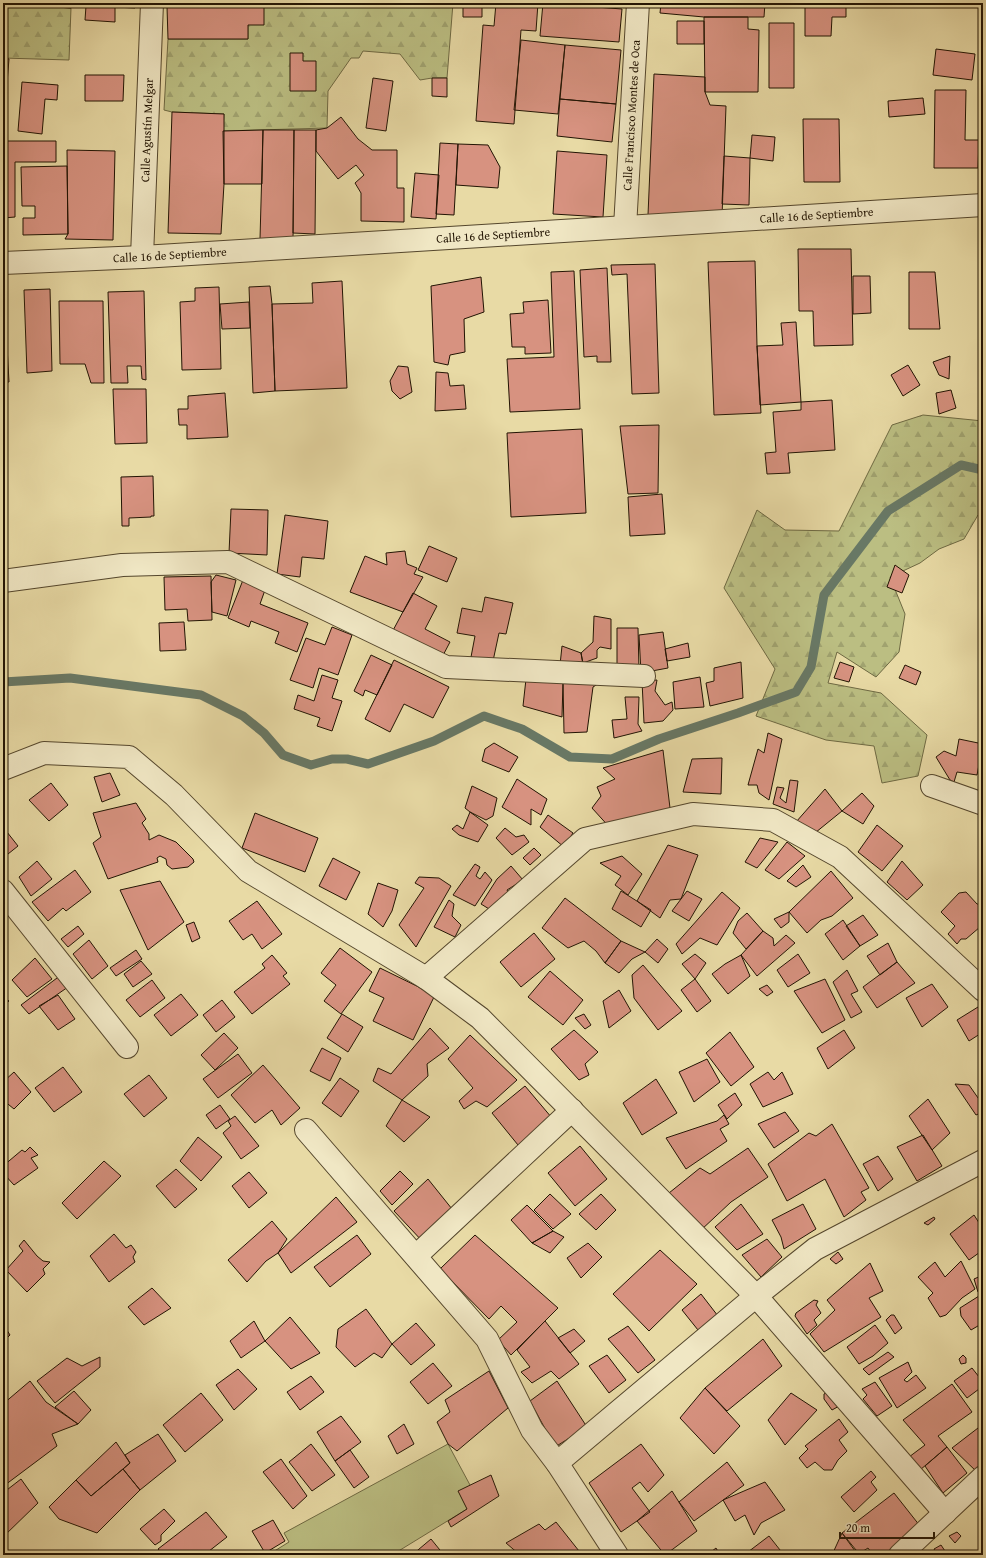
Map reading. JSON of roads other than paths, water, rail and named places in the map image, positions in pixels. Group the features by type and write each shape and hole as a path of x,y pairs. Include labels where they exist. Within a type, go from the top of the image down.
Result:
{"street":[{"name":"Calle Agustín Melgar","path":"142,257 152,3"},
{"name":"Calle Francisco Montes de Oca","path":"625,227 638,3"},
{"name":"Calle 16 de Septiembre","path":"3,263 142,257 983,205"},
{"path":"3,581 122,565 228,562 446,667 644,676"},
{"path":"3,769 44,753 129,758 174,795 248,871 426,978 480,1018 756,1296 945,1513"},
{"path":"932,786 983,804"},
{"path":"426,978 585,839 693,814 773,820 840,857 983,990"},
{"path":"3,891 127,1047"},
{"path":"416,1256 572,1110"},
{"path":"306,1130 487,1339 532,1430 557,1463 617,1555"},
{"path":"557,1463 756,1296 815,1249 983,1161"},
{"path":"900,1555 983,1477"}],"waterway":[{"path":"3,682 70,678 201,695 243,716 264,733 283,755 311,765 332,759 347,759 368,764 434,741 484,716 522,729 570,757 612,759 659,739 796,692 811,667 824,595 888,511 961,465 983,470"}]}
